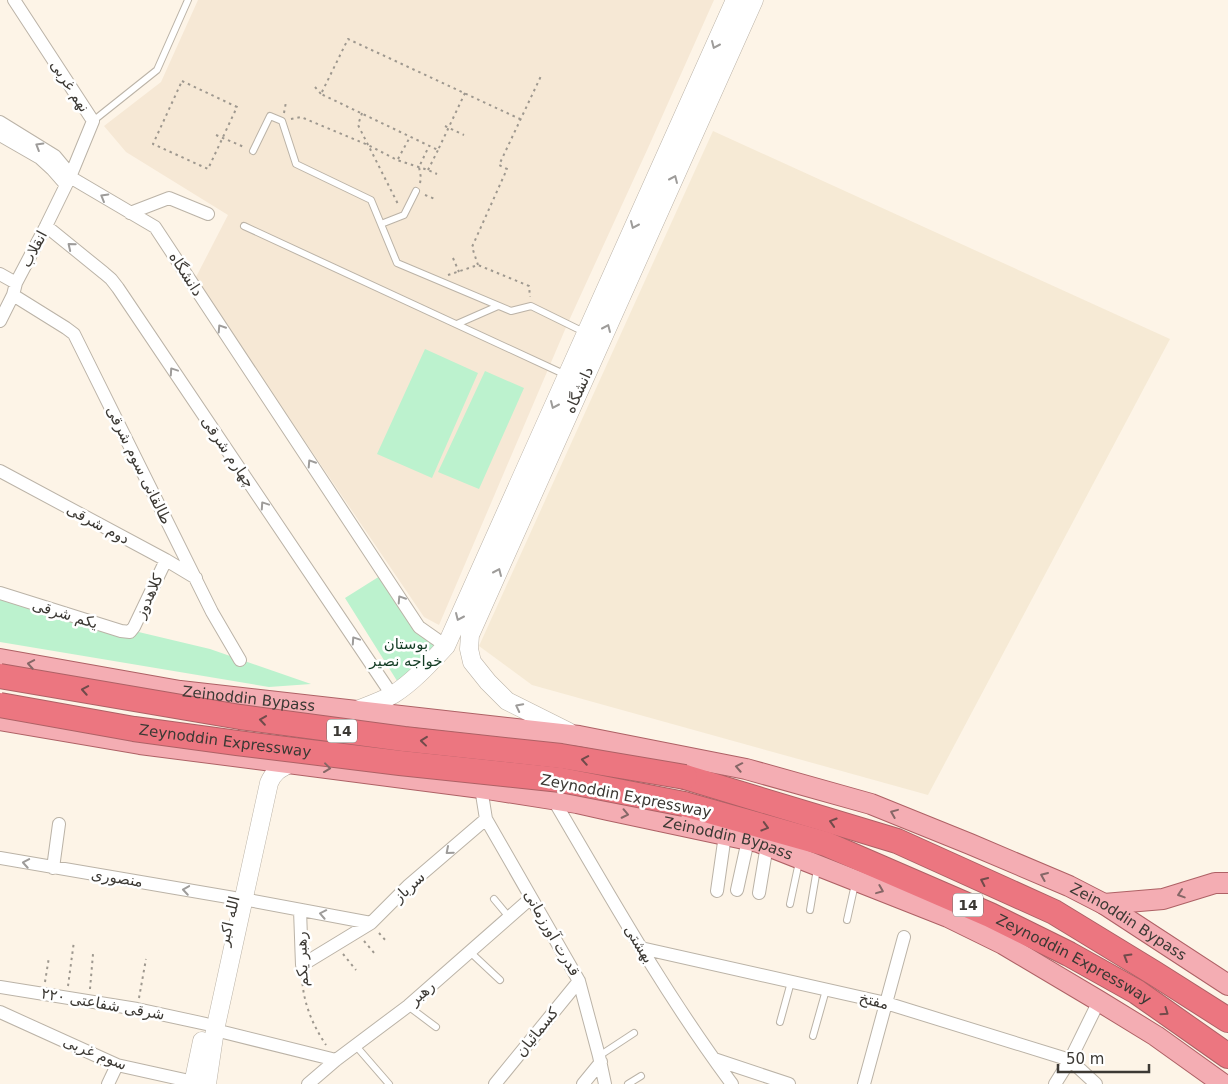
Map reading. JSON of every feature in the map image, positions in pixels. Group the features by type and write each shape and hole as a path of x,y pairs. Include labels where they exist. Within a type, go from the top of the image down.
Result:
{"highway":[{"name":"Zeynoddin Expressway","path":"0,676 240,717 404,739 561,756 685,777 897,841 1054,912 1228,1020"},
{"name":"Zeynoddin Expressway","path":"0,705 134,729 209,740 561,780 684,804 826,844 990,915 1061,950 1137,992 1228,1056"}],"main road":[{"name":"دانشگاه","path":"579,736 507,701 472,662 469,649 470,635 529,482 567,375 585,356 586,334 735,0"},
{"name":"دانشگاه","path":"354,712 392,695 406,685 446,646 529,482 585,356 754,0"},
{"name":"Zeinoddin Bypass","path":"0,658 180,691 579,736 746,768 871,804 1069,886 1104,904 1228,985"},
{"path":"140,744 122,737 114,730 109,721 108,712 110,702 117,693 148,685"},
{"name":"Zeinoddin Bypass","path":"0,720 140,744 553,799 758,842 948,917 1003,944 1156,1036 1224,1084"},
{"path":"481,788 512,789 535,786 546,773 548,758 543,748 522,734 507,727"},
{"name":"الله اکبر","path":"203,1083 211,1027 239,898 260,781 260,773 252,759"},
{"path":"239,898 272,775 291,763"},
{"path":"1104,904 1163,899 1215,883 1228,883"},
{"path":"934,890 1019,940 1156,1036"}],"street":[{"name":"نهم غربی","path":"14,0 93,121 68,181"},
{"path":"0,122 55,156 65,168 68,181"},
{"path":"0,135 40,158 68,181"},
{"name":"دانشگاه","path":"68,181 155,227 419,627 446,646"},
{"name":"انقلاب","path":"0,321 68,181"},
{"path":"130,213 169,198 208,214"},
{"name":"چهارم شرقی","path":"46,226 104,273 118,288 392,695"},
{"name":"طالقانی سوم شرقی","path":"0,274 14,289 74,334 212,612 240,660"},
{"name":"دوم شرقی","path":"2,476 166,560 196,578"},
{"name":"کلاهدوز","path":"130,632 166,560"},
{"name":"یکم شرقی","path":"0,594 121,631 130,632"},
{"path":"481,788 486,820"},
{"name":"بهشتی","path":"553,799 641,948 732,1084"},
{"name":"قدرت آورزمانی","path":"486,820 579,981 605,1084"},
{"name":"سرباز","path":"302,965 371,923 409,886 486,820"},
{"path":"52,868 59,824"},
{"path":"717,891 725,835"},
{"path":"737,890 748,840"},
{"path":"759,893 767,845"},
{"name":"منصوری","path":"0,858 239,898"},
{"name":"رهبر یکم","path":"239,898 371,923"},
{"name":"رهبر","path":"308,1084 336,1060 408,1006 531,898"},
{"name":"رهبر یکم","path":"300,910 302,965"},
{"path":"864,1084 904,937"},
{"name":"مفتخ","path":"641,948 886,1004 1070,1060 1096,1084"},
{"name":"کسمائیان","path":"495,1084 579,981"},
{"name":"۲۲۰ شرقی شفاعتی","path":"0,987 137,1009 336,1060"},
{"path":"1054,1084 1070,1060 1099,1001"},
{"name":"سوم غربی","path":"0,1012 117,1065 203,1083"},
{"path":"583,1084 600,1059"},
{"path":"714,1059 789,1084"},
{"path":"108,1084 117,1065"}],"lane":[{"path":"93,121 157,70 188,0"},
{"path":"253,151 270,116 282,121 296,164 371,200 397,264 511,311 531,306 586,334"},
{"path":"381,224 404,215 416,191"},
{"path":"244,226 567,375"},
{"path":"457,324 498,306"},
{"path":"790,904 808,862"},
{"path":"808,862 810,910"},
{"path":"847,920 856,880"},
{"path":"494,899 509,917"},
{"path":"469,951 500,980"},
{"path":"780,1022 791,982"},
{"path":"813,1036 826,990"},
{"path":"408,1006 436,1028"},
{"path":"600,1059 634,1033"},
{"path":"356,1046 389,1084"},
{"path":"628,1084 641,1076"}],"path":[{"path":"321,94 348,39 520,119"},
{"path":"478,265 472,248 507,169 499,165 541,76"},
{"path":"182,81 237,107 223,138 208,169 153,144 182,81"},
{"path":"315,87 321,94 438,150"},
{"path":"428,170 465,93"},
{"path":"362,113 358,125 404,215"},
{"path":"282,121 301,117 368,145 397,160 436,174"},
{"path":"445,126 464,135"},
{"path":"216,135 253,151"},
{"path":"397,160 410,137"},
{"path":"422,178 419,167 429,146"},
{"path":"453,258 459,272"},
{"path":"432,278 459,272 478,265 529,286 531,306"},
{"path":"356,932 375,954"},
{"path":"67,997 74,941"},
{"path":"336,944 356,970"},
{"path":"89,1000 93,954"},
{"path":"43,993 48,957"},
{"path":"137,1009 146,959"},
{"name":"رهبر یکم","path":"302,965 302,992 310,1018 336,1060"}],"shaded area":[{"path":"198,0 714,0 567,325 439,625 424,617 195,279 228,215 126,152 104,126 161,82"},
{"path":"713,131 1170,339 928,795 532,685 479,646"}],"green space":[{"path":"425,349 478,373 432,478 377,454"},
{"path":"485,371 524,388 479,489 438,472"},
{"name":"بوستان خواجه نصیر","path":"380,576 416,632 438,648 399,684 345,598"},
{"path":"0,599 210,649 311,684 269,687 0,642"}]}
